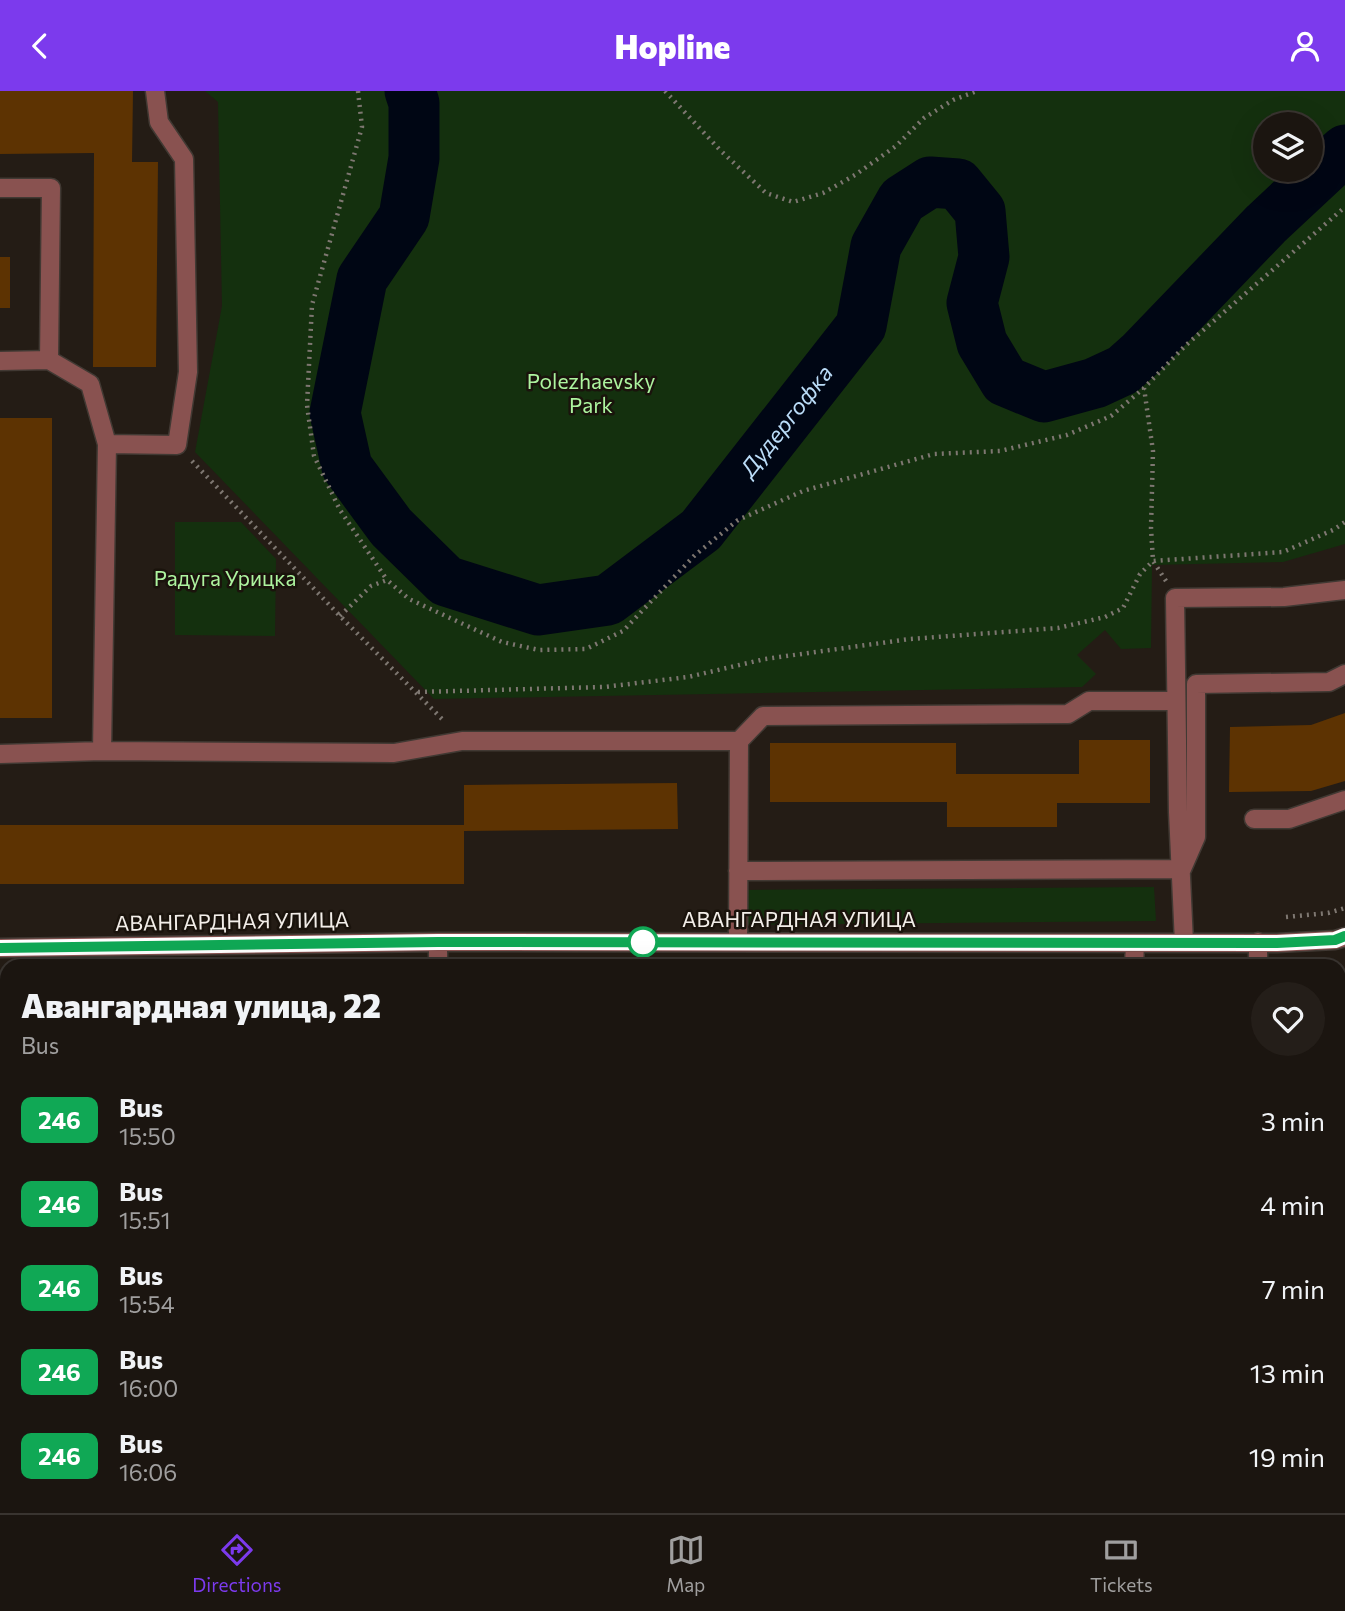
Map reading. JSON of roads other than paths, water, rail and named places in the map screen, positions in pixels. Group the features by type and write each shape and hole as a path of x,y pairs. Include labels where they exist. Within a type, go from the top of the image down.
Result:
{"street":[{"path":"107,444 177,445 188,372 184,159 159,122 155,91"},
{"path":"0,188 51,188 49,360"},
{"path":"0,361 49,360 90,384 107,444 102,751"},
{"path":"1184,943 1178,812 1175,598 1283,597 1345,590"},
{"path":"1182,869 1196,837 1196,684 1329,682 1345,674"},
{"path":"738,942 739,741 763,716 1068,714 1089,701 1176,701"},
{"path":"0,754 102,751 394,753 462,741 739,741"},
{"path":"1254,818 1289,818 1345,800"},
{"path":"738,871 1182,869"},
{"name":"АВАНГАРДНАЯ УЛИЦА","path":"0,948 438,942 1184,943 1335,940 1345,937"},
{"path":"438,942 438,959"},
{"path":"1258,942 1258,959"},
{"path":"1135,943 1135,959"}],"waterway":[{"name":"Дудергофка","path":"410,91 414,103 414,158 404,217 362,279 335,413 347,467 391,527 446,581 538,610 608,600 701,530 861,326 876,246 902,200 930,182 958,184 980,211 984,257 972,303 982,343 1005,381 1044,397 1095,383 1123,370 1266,224 1345,150"}],"park label":[{"name":"Polezhaevsky Park","path":"591,394"},
{"name":"Радуга Урицка","path":"225,579"}]}
